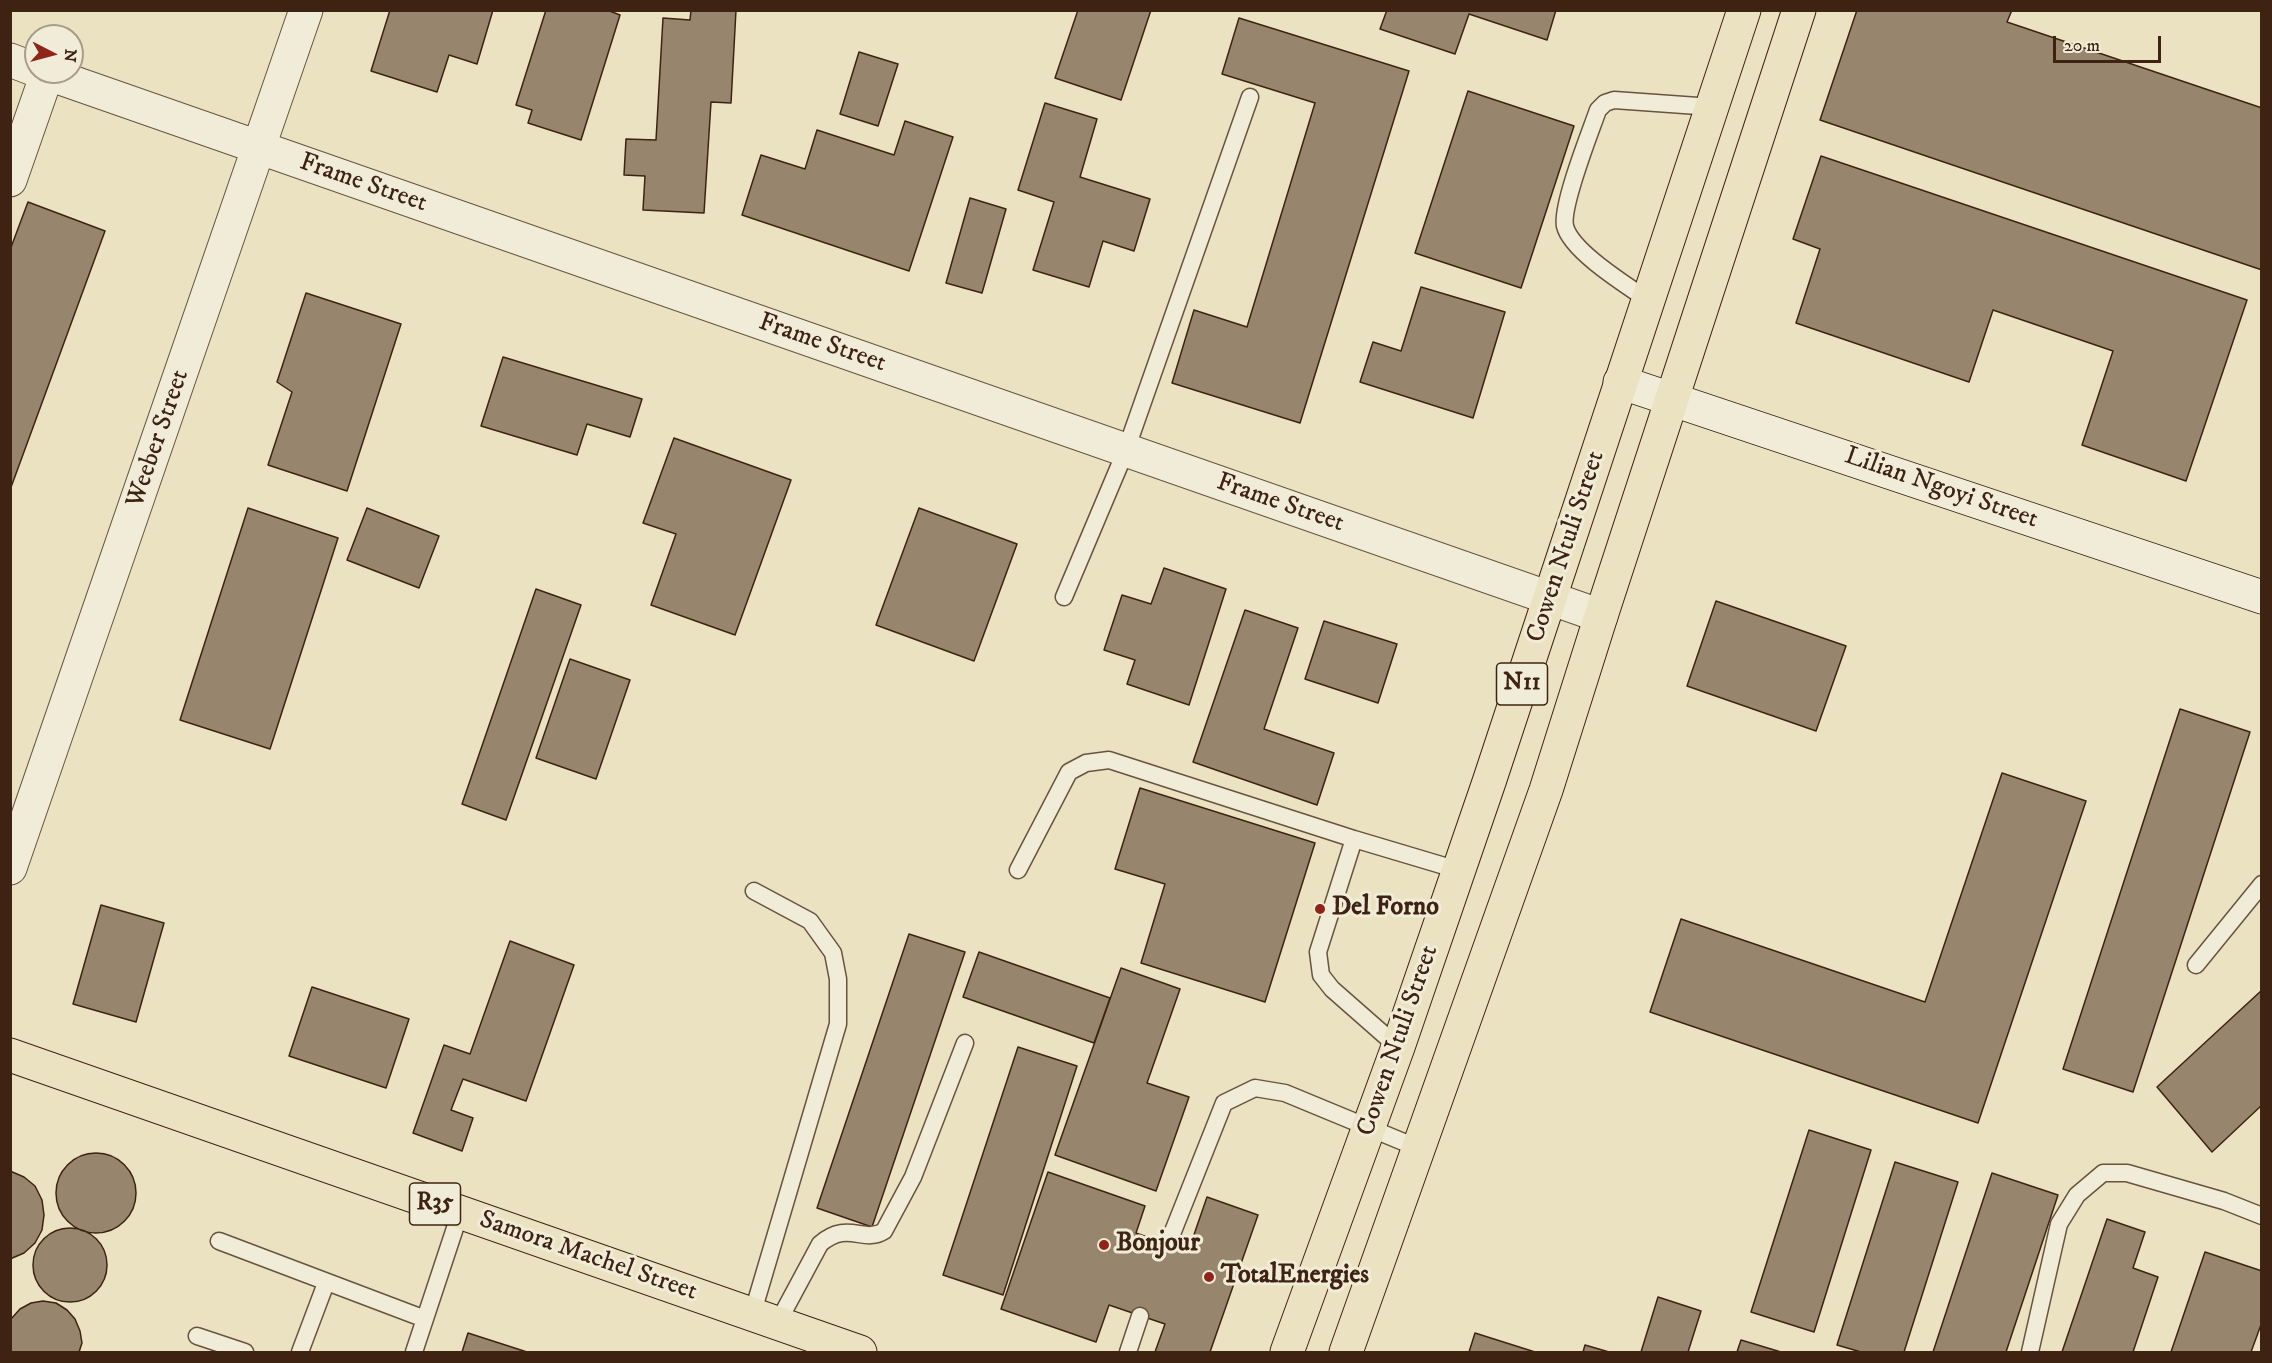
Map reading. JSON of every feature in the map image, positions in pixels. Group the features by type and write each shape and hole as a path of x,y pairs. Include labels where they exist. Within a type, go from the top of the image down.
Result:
{"main road":[{"name":"Cowen Ntuli Street","path":"1287,1353 1398,1047 1551,599 1620,382 1744,10"},
{"name":"Cowen Ntuli Street","path":"1346,1353 1546,790 1600,616 1798,10"},
{"name":"Samora Machel Street","path":"10,1055 860,1353"}],"street":[{"name":"Weeber Street","path":"10,868 306,10"},
{"path":"10,180 38,84"},
{"name":"Frame Street","path":"76,84 1600,616"},
{"name":"Lilian Ngoyi Street","path":"1620,382 2262,597"}],"lane":[{"path":"1064,597 1126,450 1250,97"},
{"path":"1648,300 1594,262 1572,238 1565,228 1569,196 1598,110 1605,103 1614,100 1712,107"},
{"path":"1018,870 1069,772 1086,763 1109,760 1458,870"},
{"path":"1354,839 1318,952 1321,975 1332,989 1398,1047"},
{"path":"2196,965 2262,884"},
{"path":"754,891 810,921 833,953 838,979 838,1024 765,1319"},
{"path":"765,1319 825,1240 840,1232 875,1235 884,1231 913,1177 965,1043"},
{"path":"1168,1245 1224,1103 1255,1088 1285,1093 1418,1148"},
{"path":"2030,1353 2060,1224 2077,1195 2103,1173 2127,1173 2224,1201 2262,1216"},
{"path":"414,1353 460,1213"},
{"path":"219,1241 425,1319"},
{"path":"300,1353 326,1283"},
{"path":"1128,1353 1140,1316"},
{"path":"197,1336 245,1353"}],"building":[{"path":"390,10 493,10 477,64 449,55 437,92 371,71"},
{"path":"546,10 607,10 620,15 581,140 528,123 532,110 516,105"},
{"path":"691,10 736,10 731,103 711,102 704,213 643,210 645,176 624,175 626,139 656,140 663,18 690,20"},
{"path":"1078,10 1151,10 1121,100 1055,78"},
{"path":"1387,10 1556,10 1547,40 1469,14 1455,54 1380,29"},
{"path":"1857,10 2012,10 2007,22 2262,108 2262,270 1820,120"},
{"path":"1239,18 1409,71 1300,423 1172,383 1194,310 1247,327 1315,103 1222,74"},
{"path":"859,52 898,64 878,126 840,114"},
{"path":"1468,91 1574,126 1521,288 1415,253"},
{"path":"1045,103 1097,119 1080,177 1150,199 1134,251 1103,241 1089,287 1033,270 1054,202 1018,190"},
{"path":"905,121 953,137 909,271 742,215 761,155 805,169 817,130 894,155"},
{"path":"1821,156 2247,300 2186,481 2082,445 2113,351 1993,310 1969,382 1796,323 1820,249 1793,239"},
{"path":"970,198 1006,209 982,293 946,283"},
{"path":"28,202 105,231 10,490 10,250"},
{"path":"1421,287 1505,312 1473,418 1360,382 1373,342 1401,351"},
{"path":"306,293 401,324 347,491 268,465 292,392 277,382"},
{"path":"503,357 642,399 630,437 587,424 577,455 481,426"},
{"path":"674,438 791,480 735,635 651,605 676,534 643,523"},
{"path":"248,508 338,538 270,749 180,720"},
{"path":"367,508 439,536 419,588 347,560"},
{"path":"919,508 1017,544 974,661 876,625"},
{"path":"1164,568 1226,589 1189,705 1127,684 1135,660 1104,650 1122,595 1151,604"},
{"path":"536,589 581,605 506,820 462,804"},
{"path":"1716,601 1846,646 1816,731 1687,686"},
{"path":"1245,610 1298,628 1264,729 1334,753 1317,805 1193,762"},
{"path":"1324,621 1397,644 1378,703 1305,679"},
{"path":"570,659 630,680 596,779 536,758"},
{"path":"2180,709 2250,732 2133,1092 2063,1069"},
{"path":"2002,773 2086,801 1978,1123 1650,1012 1681,919 1925,1002"},
{"path":"1140,788 1315,843 1265,1002 1141,963 1165,884 1115,869"},
{"path":"101,905 164,923 136,1022 73,1004"},
{"path":"909,934 965,952 872,1227 817,1208"},
{"path":"510,941 574,965 526,1101 463,1079 451,1110 473,1118 462,1151 413,1133 444,1045 470,1054"},
{"path":"979,952 1110,998 1094,1043 963,997"},
{"path":"1121,968 1180,989 1147,1083 1189,1097 1156,1191 1055,1155"},
{"path":"312,987 409,1019 386,1088 289,1056"},
{"path":"2262,990 2262,1105 2212,1152 2157,1087"},
{"path":"1018,1047 1077,1066 1003,1295 943,1275"},
{"path":"1809,1130 1871,1150 1814,1332 1751,1312"},
{"path":"96,1153 111,1156 124,1165 133,1178 136,1193 133,1208 124,1221 111,1230 96,1233 81,1230 68,1221 59,1208 56,1193 59,1178 68,1165 81,1156"},
{"path":"1895,1162 1958,1182 1904,1352 1861,1352 1837,1345"},
{"path":"10,1171 24,1177 35,1186 42,1200 44,1215 42,1230 35,1243 24,1253 10,1259"},
{"path":"1048,1172 1145,1206 1136,1233 1188,1252 1207,1197 1258,1215 1210,1352 1155,1352 1165,1324 1109,1305 1096,1342 1001,1309"},
{"path":"1992,1173 2058,1195 2006,1352 1933,1352"},
{"path":"2107,1219 2145,1232 2133,1268 2158,1277 2133,1352 2062,1352"},
{"path":"70,1228 91,1234 101,1244 107,1265 101,1286 91,1296 70,1302 49,1296 39,1286 33,1265 39,1244 49,1234"},
{"path":"2205,1252 2262,1271 2262,1322 2251,1352 2171,1352"},
{"path":"1658,1297 1701,1311 1688,1352 1641,1352"},
{"path":"43,1301 56,1303 75,1319 82,1343 79,1352 10,1352 11,1319 20,1309 31,1303"},
{"path":"468,1333 527,1352 462,1352"},
{"path":"1475,1333 1535,1352 1469,1352"},
{"path":"1741,1340 1781,1352 1737,1352"},
{"path":"1585,1345 1609,1352 1583,1352"}],"place":[{"name":"Del Forno","path":"1320,909"},
{"name":"Bonjour","path":"1104,1245"},
{"name":"TotalEnergies","path":"1209,1277"}]}
